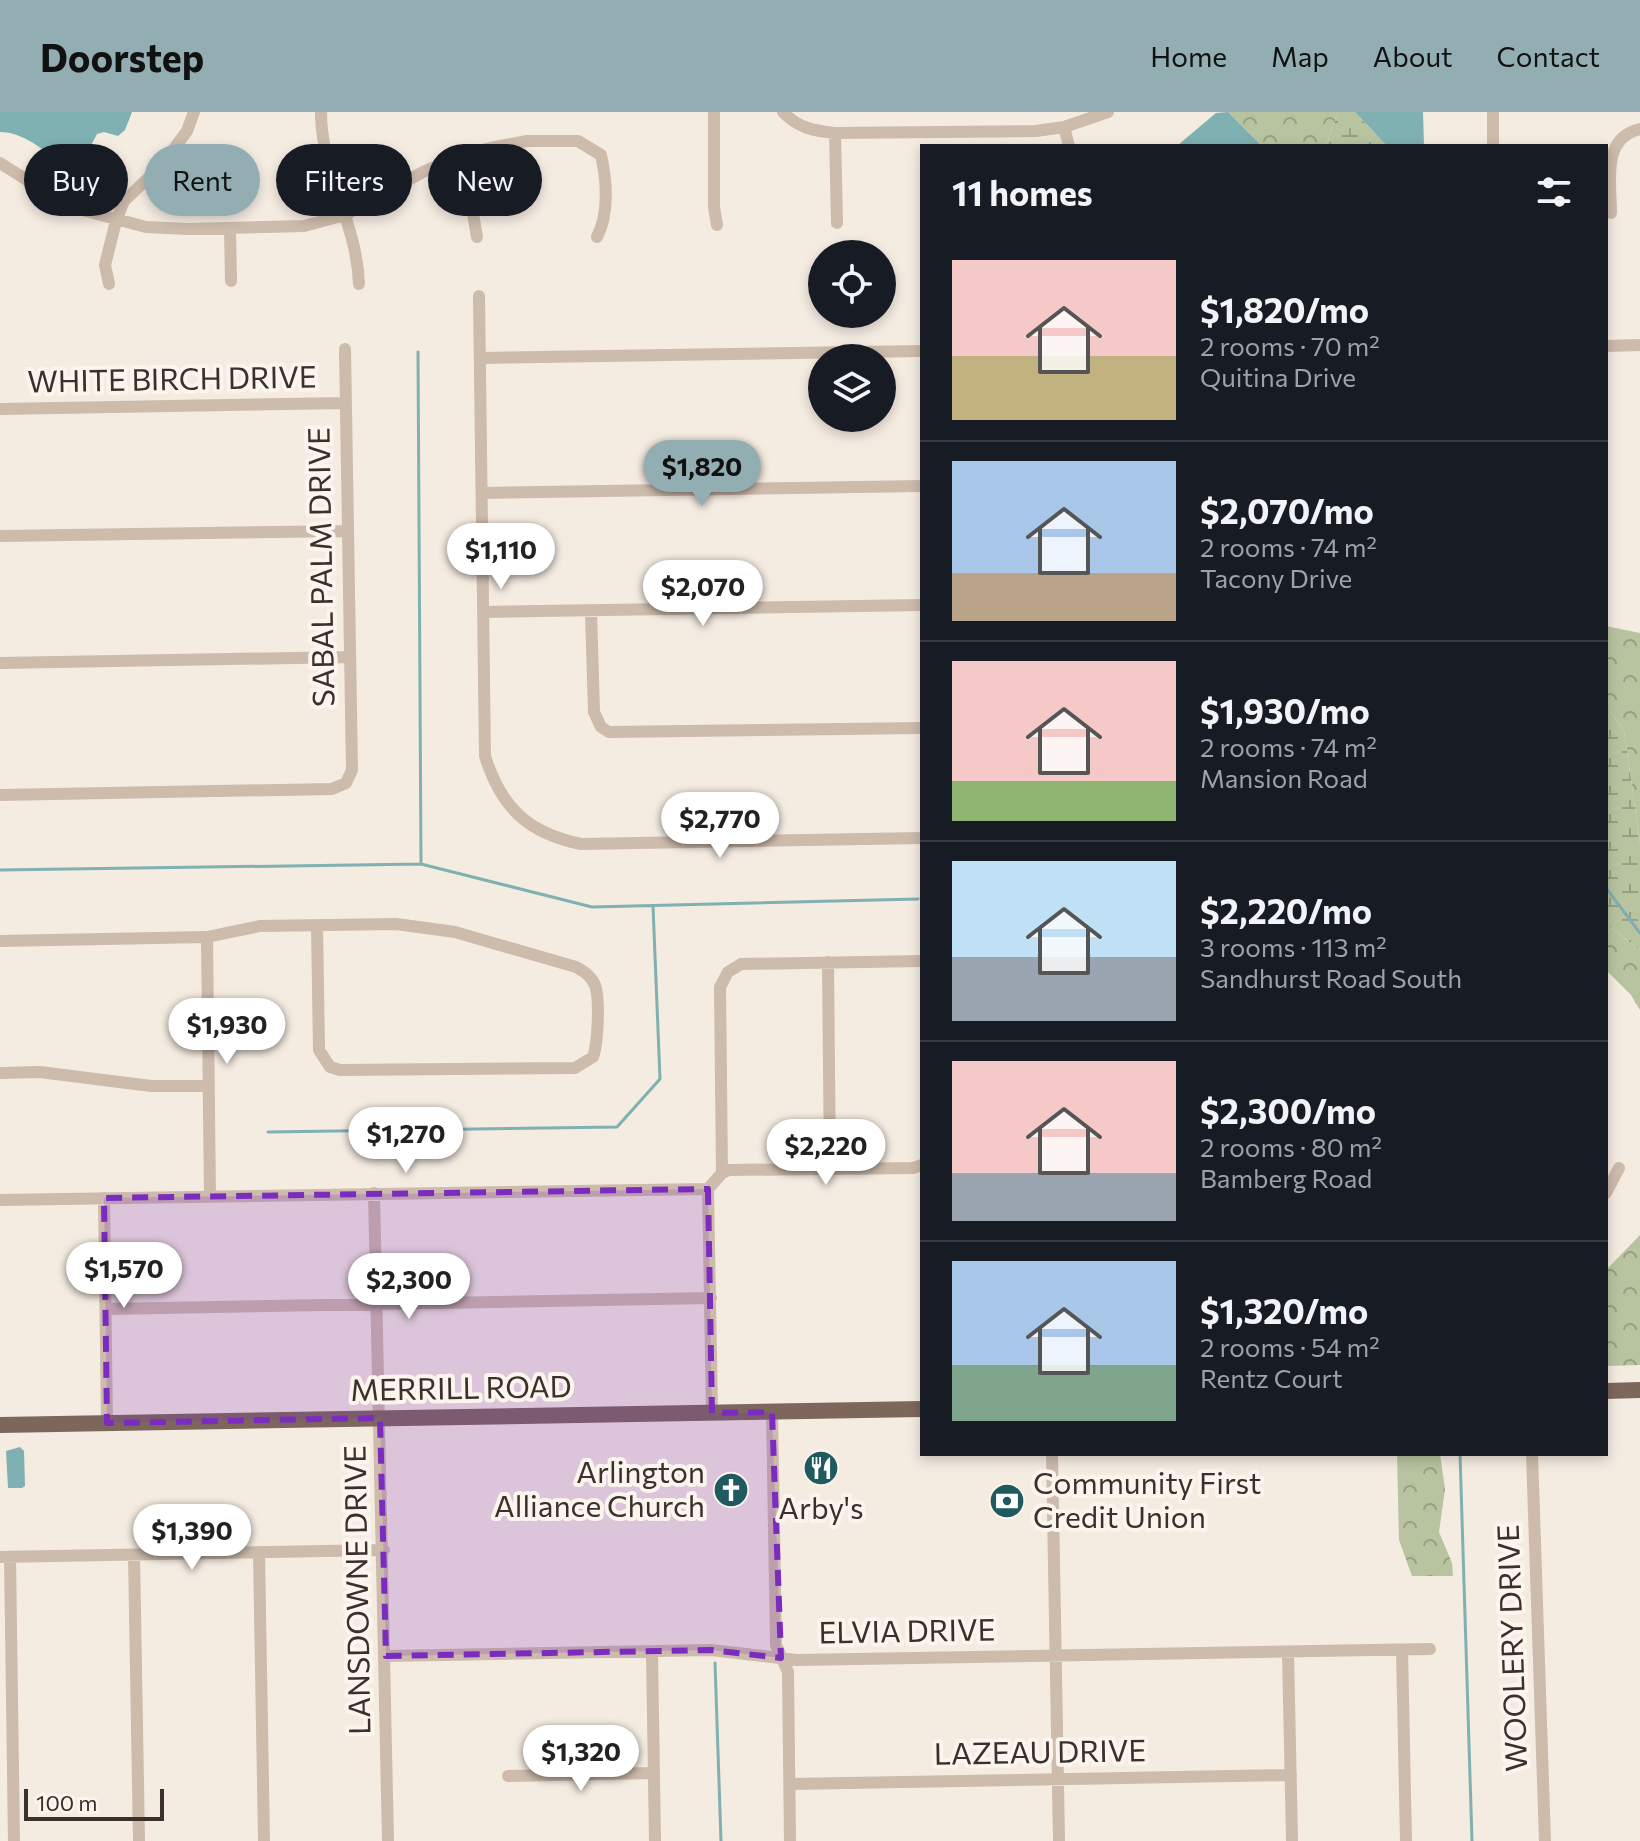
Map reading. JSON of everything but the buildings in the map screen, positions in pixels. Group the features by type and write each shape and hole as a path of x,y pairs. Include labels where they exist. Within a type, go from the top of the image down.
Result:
{"main road":[{"path":"1608,1391 1640,1390"},
{"name":"MERRILL ROAD","path":"0,1425 920,1409"}],"street":[{"path":"109,284 105,265 124,201 161,166 187,131 194,112"},
{"path":"321,112 323,144"},
{"path":"714,112 714,207 717,225"},
{"path":"783,112 792,122 813,131 835,133 1036,131 1064,127 1108,112"},
{"path":"1493,112 1493,144"},
{"path":"1064,127 1068,144"},
{"path":"1611,213 1612,152 1618,140 1628,132 1640,129"},
{"path":"959,131 959,144"},
{"path":"835,133 837,223"},
{"path":"513,144 578,141 601,155 604,165 605,223 597,237"},
{"path":"0,165 49,194 86,211 146,227 304,226 341,216"},
{"path":"345,216 356,247 359,284"},
{"path":"473,216 477,237"},
{"path":"230,228 231,281"},
{"path":"479,296 485,756 502,796 531,825 563,840 581,844 920,838"},
{"path":"1608,346 1640,345"},
{"name":"SABAL PALM DRIVE","path":"0,795 332,789 346,783 352,770 345,349"},
{"path":"480,358 920,351"},
{"name":"WHITE BIRCH DRIVE","path":"0,409 345,403"},
{"path":"482,493 920,486"},
{"path":"0,536 348,531"},
{"path":"484,612 920,605"},
{"path":"591,612 594,712 598,722 609,732 920,728"},
{"path":"0,663 349,657"},
{"path":"0,941 207,937 260,926 317,925 396,924 455,932 576,967 588,974 597,991 596,1048 593,1057 575,1068 340,1070 330,1067 323,1061 319,1050 317,925"},
{"path":"207,937 210,1196"},
{"path":"722,1173 720,987 728,972 741,964 920,961"},
{"path":"828,962 830,1169"},
{"path":"0,1073 40,1072 151,1086 209,1086"},
{"path":"712,1413 708,1189 722,1173 729,1170 920,1166"},
{"path":"1608,1189 1619,1168"},
{"path":"0,1200 708,1189"},
{"name":"LANSDOWNE DRIVE","path":"374,1193 388,1841"},
{"path":"104,1198 107,1423"},
{"path":"106,1309 711,1298"},
{"path":"772,1412 776,1645 788,1672 790,1841"},
{"path":"1052,1456 1059,1841"},
{"name":"WOOLERY DRIVE","path":"1532,1456 1545,1841"},
{"path":"14,1841 5,1557 384,1550"},
{"path":"259,1553 264,1841"},
{"path":"134,1555 139,1841"},
{"name":"ELVIA DRIVE","path":"386,1656 711,1650 797,1660 1430,1649"},
{"path":"1402,1650 1406,1841"},
{"path":"652,1652 655,1841"},
{"path":"1288,1652 1292,1841"},
{"path":"508,1776 654,1773"},
{"name":"LAZEAU DRIVE","path":"790,1784 1291,1775"}],"highlighted area":[{"path":"708,1189 712,1413 772,1412 781,1658 711,1650 386,1656 380,1418 107,1423 104,1198"}],"green space":[{"path":"1228,112 1338,112 1327,144 1260,144"},
{"path":"1338,112 1355,112 1385,144 1327,144"},
{"path":"1608,626 1640,633 1640,843 1624,730 1608,710"},
{"path":"1608,710 1624,730 1640,843 1640,950 1608,926"},
{"path":"1608,926 1640,950 1640,1010 1631,995 1608,972"},
{"path":"1640,1235 1640,1365 1608,1366 1608,1268"},
{"path":"1397,1456 1440,1456 1445,1489 1439,1532 1452,1563 1453,1576 1412,1576 1399,1540"}],"water":[{"path":"0,112 132,112 125,130 118,136 104,132 97,134 92,144 35,144 0,132"},
{"path":"1228,112 1260,144 1179,144 1216,113"},
{"path":"1355,112 1423,112 1424,144 1385,144"},
{"path":"20,1447 24,1451 25,1486 8,1488 6,1451"}],"waterway":[{"path":"0,870 421,864 418,352"},
{"path":"421,864 592,907 918,899"},
{"path":"1608,891 1640,933"},
{"path":"268,1132 617,1127 660,1079 653,906"},
{"path":"1460,1456 1472,1841"},
{"path":"715,1663 721,1841"}],"place":[{"name":"Arby's","path":"821,1468"},
{"name":"Arlington Alliance Church","path":"731,1490"},
{"name":"Community First Credit Union","path":"1007,1501"}]}
